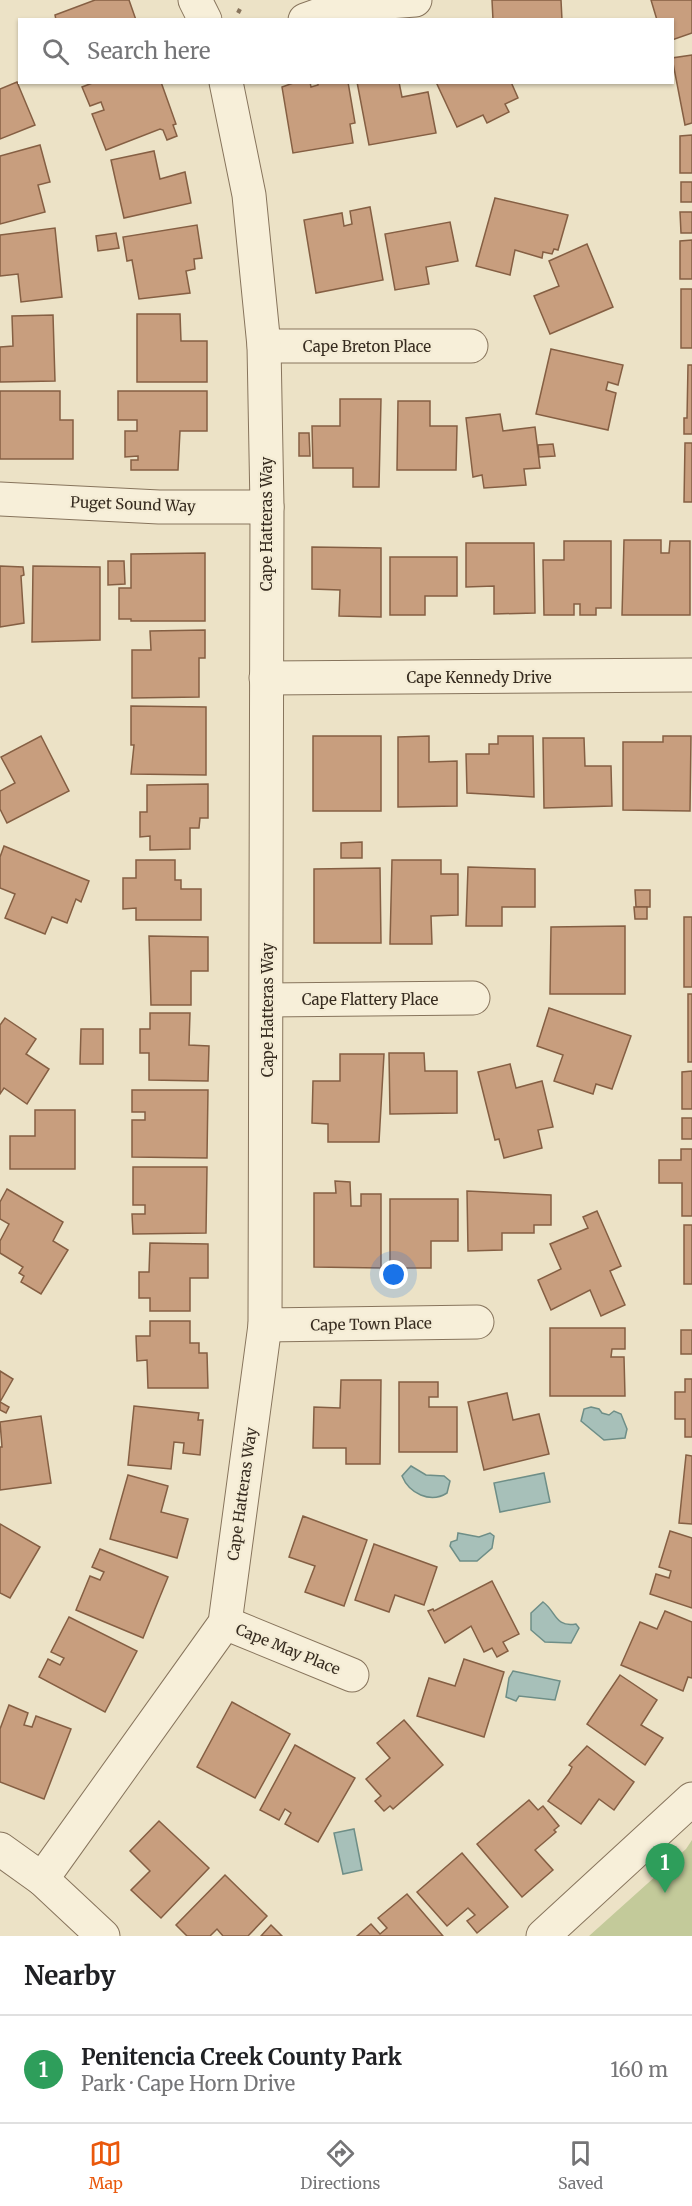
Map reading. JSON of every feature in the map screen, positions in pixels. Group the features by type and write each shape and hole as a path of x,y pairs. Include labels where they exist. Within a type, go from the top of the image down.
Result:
{"street":[{"path":"195,0 204,18"},
{"path":"311,18 347,5 415,0"},
{"name":"Cape Hatteras Way","path":"42,1879 225,1623 265,1325 267,507 264,346 249,195 226,84"},
{"name":"Cape Breton Place","path":"264,346 471,346"},
{"name":"Puget Sound Way","path":"0,499 159,507 267,507"},
{"name":"Cape Kennedy Drive","path":"266,678 692,675"},
{"name":"Cape Flattery Place","path":"267,1000 473,998"},
{"name":"Cape Town Place","path":"265,1325 477,1322"},
{"name":"Cape May Place","path":"225,1623 352,1675"},
{"path":"543,1936 692,1798"},
{"path":"0,1849 42,1879 103,1936"}],"green space":[{"path":"692,1840 692,1936 589,1936 686,1849"}],"water":[{"path":"591,1407 609,1415 614,1411 621,1414 627,1429 625,1438 604,1440 581,1421 584,1409"},
{"path":"411,1466 426,1475 444,1476 450,1481 447,1493 427,1497 415,1492 402,1476"},
{"path":"544,1473 550,1502 500,1512 494,1483"},
{"path":"458,1533 479,1537 490,1533 494,1536 492,1548 477,1561 460,1561 450,1546 451,1542 457,1540"},
{"path":"543,1602 564,1624 576,1624 579,1628 571,1643 545,1642 531,1630 531,1613"},
{"path":"513,1671 560,1681 555,1700 519,1696 516,1701 506,1697 509,1678"},
{"path":"354,1829 362,1870 343,1874 334,1833"}],"building":[{"path":"95,0 129,0 135,18 56,18 55,15"},
{"path":"492,0 561,0 562,18 493,18"},
{"path":"651,0 692,0 692,33 674,39 674,18 656,18"},
{"path":"692,55 692,123 685,125 674,68 674,58"},
{"path":"17,82 35,125 0,139 0,89"},
{"path":"90,84 162,84 176,124 173,125 177,136 167,140 163,130 160,129 106,150 92,114 104,110 101,102 90,106 82,87"},
{"path":"290,84 310,84 311,87 318,84 348,84 355,123 350,124 353,143 293,153 282,87"},
{"path":"357,84 399,84 402,97 428,92 436,133 369,145"},
{"path":"437,84 512,84 518,98 505,104 509,112 487,123 483,115 457,127"},
{"path":"692,135 692,173 680,173 680,136"},
{"path":"40,145 50,182 38,185 45,212 0,224 0,156"},
{"path":"154,151 160,179 185,172 191,203 124,218 111,160"},
{"path":"681,182 692,182 692,202 681,202"},
{"path":"495,198 568,215 558,250 554,249 552,254 543,252 542,258 515,250 510,275 476,266"},
{"path":"370,207 383,280 316,293 304,220 342,213 344,226 352,224 350,211"},
{"path":"680,212 692,212 692,233 681,233"},
{"path":"450,222 458,261 426,267 429,284 395,290 385,234"},
{"path":"197,225 202,258 194,259 195,269 186,271 190,293 139,299 132,260 127,261 123,237"},
{"path":"55,228 62,297 21,302 18,274 0,276 0,235"},
{"path":"116,233 119,248 98,251 96,236"},
{"path":"692,240 692,279 680,279 680,241"},
{"path":"587,244 613,307 550,334 534,296 559,286 549,261"},
{"path":"681,289 692,289 692,348 681,348"},
{"path":"137,314 180,314 181,341 207,341 207,382 137,382"},
{"path":"53,315 55,381 0,382 0,347 13,346 12,316"},
{"path":"551,349 623,365 618,385 608,382 606,390 616,393 608,430 536,414"},
{"path":"688,365 692,365 692,434 684,434 684,418 687,418"},
{"path":"0,391 60,391 60,420 73,420 73,459 0,459"},
{"path":"118,391 207,391 207,431 180,431 178,470 131,470 131,460 138,460 138,456 125,457 125,431 137,431 137,420 118,420"},
{"path":"340,399 381,399 379,487 353,487 353,468 313,468 312,426 340,426"},
{"path":"398,401 430,401 430,426 457,426 456,470 397,470"},
{"path":"500,414 503,431 535,427 540,468 524,469 526,485 484,488 482,475 473,477 466,418"},
{"path":"299,433 309,433 310,456 299,456"},
{"path":"685,443 692,443 692,502 684,502"},
{"path":"553,444 555,456 539,457 538,445"},
{"path":"624,540 661,540 661,553 669,553 670,541 690,541 690,615 622,615"},
{"path":"564,541 611,541 611,608 596,608 596,615 580,615 580,604 574,604 574,615 544,615 543,560 564,560"},
{"path":"466,543 534,543 535,613 494,614 494,586 466,587"},
{"path":"312,547 381,548 381,617 339,616 340,590 312,589"},
{"path":"205,553 205,621 119,619 119,588 131,588 131,554"},
{"path":"390,557 457,557 457,596 425,596 425,615 390,615"},
{"path":"108,561 124,561 125,584 108,585"},
{"path":"0,566 23,567 24,575 21,576 24,623 0,627"},
{"path":"33,566 100,567 100,640 32,642"},
{"path":"205,630 205,658 199,658 199,697 132,698 132,650 151,650 150,631"},
{"path":"131,706 206,707 206,775 131,774 134,745 131,745"},
{"path":"41,736 69,791 7,823 0,809 0,791 15,783 1,757"},
{"path":"313,736 381,736 381,811 313,811"},
{"path":"429,736 429,762 457,761 457,806 398,807 398,737"},
{"path":"498,736 533,736 534,797 467,793 466,754 489,754 489,744 498,744"},
{"path":"663,736 691,736 690,811 623,810 623,742 663,742"},
{"path":"543,738 584,738 585,766 611,766 612,806 544,808"},
{"path":"208,784 208,818 200,818 199,828 190,828 190,849 150,850 150,836 140,837 140,812 147,812 147,785"},
{"path":"362,842 362,858 341,858 341,843"},
{"path":"4,846 89,881 81,902 76,899 67,923 52,917 45,934 5,918 15,894 0,888 0,857"},
{"path":"136,860 175,860 175,880 181,880 181,889 201,889 201,920 136,920 136,908 123,909 123,878 136,878"},
{"path":"392,860 441,860 441,874 458,874 458,915 431,916 432,944 390,944"},
{"path":"468,867 535,869 535,907 502,907 502,926 466,926"},
{"path":"380,868 381,943 314,943 314,869"},
{"path":"635,890 650,890 650,907 636,907"},
{"path":"634,907 647,907 647,919 635,919"},
{"path":"684,917 692,917 692,987 684,987"},
{"path":"625,926 625,994 550,994 551,927"},
{"path":"149,936 208,937 208,971 191,971 191,1005 151,1005"},
{"path":"688,994 692,994 692,1062 688,1062"},
{"path":"549,1008 631,1036 612,1089 596,1084 593,1094 554,1081 563,1055 537,1046"},
{"path":"150,1013 190,1013 189,1045 209,1046 208,1081 149,1080 149,1053 140,1053 140,1029 150,1029"},
{"path":"5,1018 36,1039 26,1054 49,1069 27,1104 4,1088 0,1094 0,1025"},
{"path":"81,1029 103,1029 103,1064 80,1064"},
{"path":"389,1053 424,1053 425,1071 457,1071 457,1113 390,1114"},
{"path":"340,1054 384,1054 379,1142 328,1142 328,1124 312,1123 313,1081 340,1081"},
{"path":"510,1064 516,1088 542,1081 553,1127 538,1130 542,1148 504,1158 499,1139 495,1140 478,1072"},
{"path":"692,1071 692,1109 682,1109 682,1072"},
{"path":"132,1090 208,1090 207,1158 132,1157 132,1120 145,1120 145,1112 132,1112"},
{"path":"35,1110 75,1110 75,1169 10,1169 10,1136 35,1136"},
{"path":"682,1118 692,1118 692,1139 682,1139"},
{"path":"681,1149 692,1149 692,1216 682,1216 682,1183 659,1183 659,1160 681,1160"},
{"path":"133,1167 207,1167 206,1233 133,1234 132,1214 145,1214 145,1205 133,1205"},
{"path":"335,1181 350,1182 351,1206 361,1206 361,1194 381,1194 381,1268 314,1267 314,1193 336,1193"},
{"path":"7,1189 63,1222 53,1241 68,1250 41,1294 21,1282 24,1276 19,1273 23,1267 0,1253 0,1241 9,1224 0,1219 0,1202"},
{"path":"467,1191 551,1195 551,1225 534,1225 534,1233 502,1233 502,1250 468,1251"},
{"path":"390,1199 458,1199 458,1241 431,1241 431,1268 390,1268"},
{"path":"597,1211 621,1266 610,1271 625,1305 601,1316 590,1290 551,1310 538,1280 561,1269 550,1244 588,1228 583,1217"},
{"path":"684,1225 692,1225 692,1284 684,1284"},
{"path":"150,1243 208,1244 208,1278 190,1278 190,1311 150,1311 150,1298 139,1298 139,1272 149,1272"},
{"path":"150,1321 190,1321 190,1343 199,1343 199,1353 207,1353 208,1388 148,1388 147,1360 137,1361 136,1336 150,1336"},
{"path":"550,1328 625,1328 625,1349 612,1349 611,1357 624,1357 625,1396 550,1396"},
{"path":"681,1330 692,1330 692,1354 681,1354"},
{"path":"0,1371 13,1379 0,1402"},
{"path":"685,1379 692,1379 692,1437 685,1437 685,1419 675,1419 675,1392 685,1392"},
{"path":"341,1380 381,1380 380,1464 346,1464 346,1448 313,1448 314,1407 340,1408"},
{"path":"399,1382 438,1382 438,1397 429,1397 429,1407 457,1407 457,1452 399,1452"},
{"path":"507,1393 513,1420 539,1414 549,1454 484,1470 468,1402"},
{"path":"0,1402 9,1407 6,1413 0,1410"},
{"path":"134,1406 199,1413 198,1420 203,1420 200,1455 183,1453 184,1443 174,1442 171,1469 128,1465"},
{"path":"41,1416 51,1483 0,1490 0,1447 2,1447 0,1422"},
{"path":"686,1455 692,1456 692,1524 679,1523"},
{"path":"128,1475 168,1486 161,1512 188,1519 177,1558 110,1539"},
{"path":"303,1516 367,1540 344,1606 305,1592 315,1566 289,1557"},
{"path":"0,1524 40,1547 10,1598 0,1593"},
{"path":"670,1531 692,1538 692,1608 650,1594 656,1574 669,1578 671,1571 659,1567"},
{"path":"374,1544 437,1567 424,1605 395,1595 389,1612 355,1600"},
{"path":"100,1549 168,1577 143,1638 76,1610 90,1576 100,1580 104,1572 92,1567"},
{"path":"492,1581 519,1634 503,1642 508,1651 497,1657 492,1648 484,1652 471,1626 445,1643 428,1611 433,1609 434,1611"},
{"path":"665,1611 692,1622 692,1678 688,1677 683,1691 621,1665 640,1622 657,1629"},
{"path":"69,1617 137,1651 105,1712 39,1677 48,1659 60,1665 64,1658 51,1652"},
{"path":"464,1659 504,1672 484,1737 417,1716 429,1678 455,1686"},
{"path":"620,1675 657,1700 641,1725 663,1738 645,1765 587,1724"},
{"path":"232,1702 290,1734 255,1798 197,1767"},
{"path":"9,1705 28,1713 24,1725 32,1727 36,1716 71,1729 44,1799 0,1782 0,1729"},
{"path":"404,1720 443,1765 393,1809 390,1806 384,1811 375,1801 381,1796 366,1779 390,1758 377,1743"},
{"path":"295,1745 355,1778 318,1842 285,1824 291,1813 285,1809 279,1820 260,1810"},
{"path":"587,1746 634,1782 614,1810 599,1799 581,1824 548,1801 569,1773 572,1767 569,1765"},
{"path":"529,1800 538,1810 543,1806 559,1826 554,1830 556,1832 535,1850 553,1870 522,1897 477,1844"},
{"path":"159,1821 209,1868 161,1918 131,1890 150,1871 130,1851"},
{"path":"462,1853 508,1907 477,1933 467,1921 475,1915 468,1908 447,1926 417,1892"},
{"path":"225,1875 267,1916 248,1936 223,1936 217,1929 210,1936 187,1936 176,1925"},
{"path":"407,1894 443,1936 357,1936 371,1924 380,1934 387,1928 378,1918"},
{"path":"271,1925 282,1936 261,1936"}],"place":[{"name":"Penitencia Creek County Park","path":"665,1893"}]}
